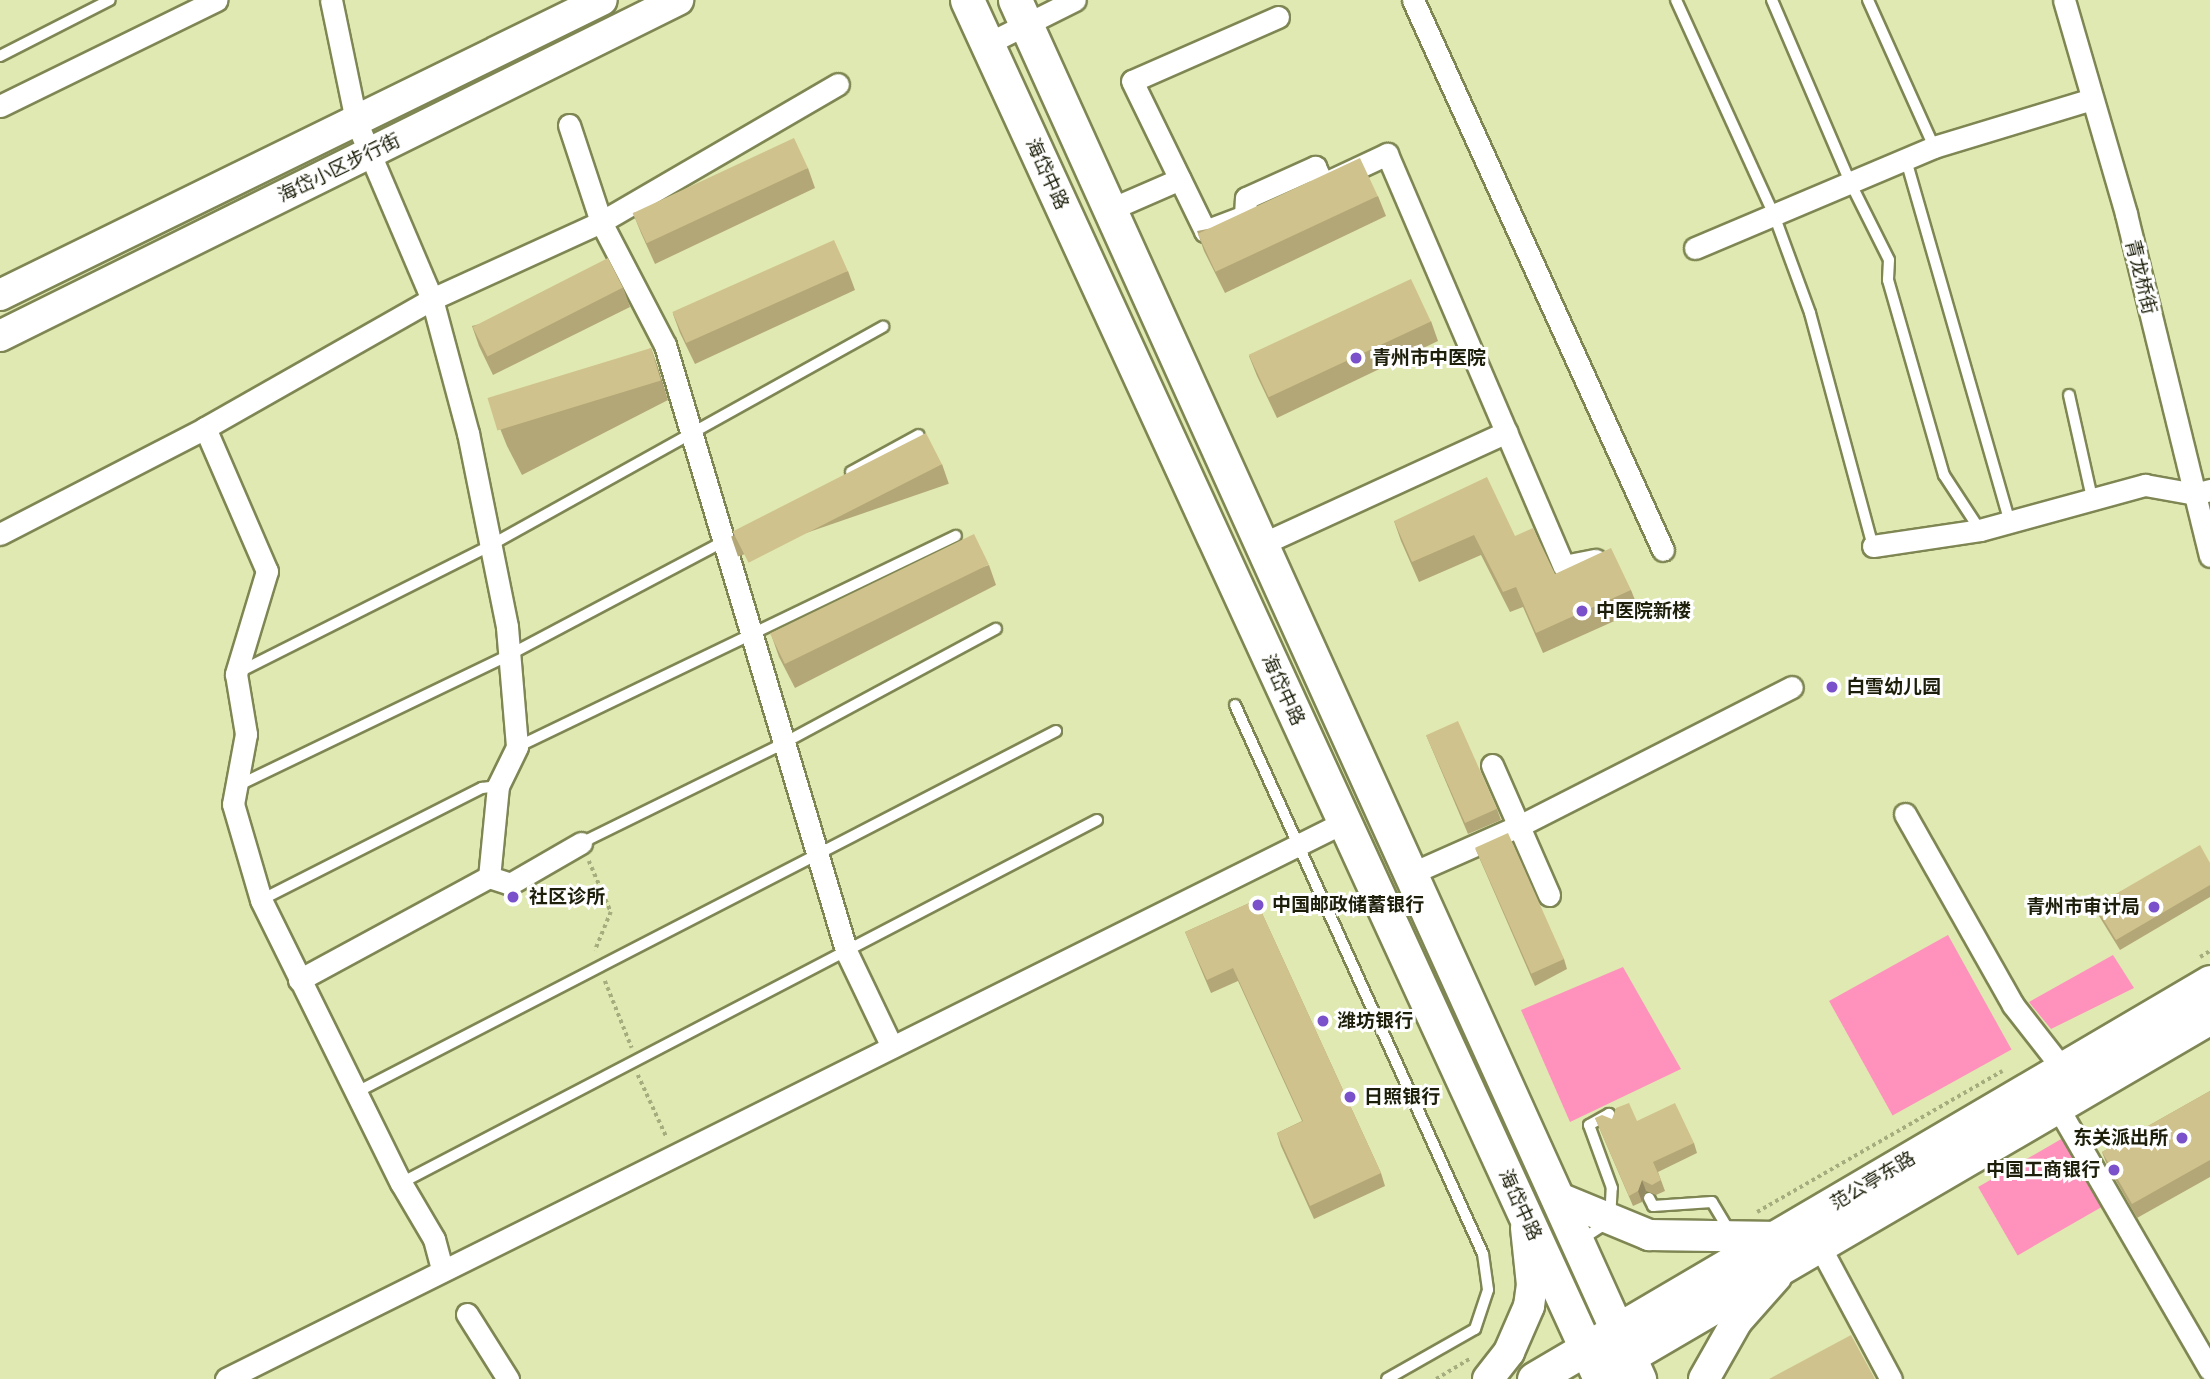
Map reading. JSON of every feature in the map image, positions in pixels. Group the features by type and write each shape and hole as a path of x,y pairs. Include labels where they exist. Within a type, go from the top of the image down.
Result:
{"main road":[{"name":"海岱中路","path":"967,0 1593,1370"},
{"name":"海岱中路","path":"1021,12 1629,1356"},
{"name":"范公亭东路","path":"1534,1379 1593,1370 1629,1356 1785,1250 2063,1069 2204,970"},
{"name":"范公亭东路","path":"1629,1356 1735,1240 1785,1250 1819,1245 2210,1017"}],"street":[{"path":"0,106 216,0"},
{"path":"331,0 356,121 432,299 491,545 509,655 517,747 498,786 489,877"},
{"name":"海岱小区步行街","path":"0,295 602,0"},
{"name":"海岱小区步行街","path":"0,336 678,0"},
{"path":"987,44 1021,12 1075,0"},
{"path":"1413,0 1663,550"},
{"name":"青龙桥街","path":"2064,0 2202,492 2210,556"},
{"path":"1278,17 1132,81 1206,230 1245,216 1246,198 1315,167 1323,184 1388,154 1564,566 1595,560"},
{"path":"0,534 205,428 432,299 601,222 838,84"},
{"path":"1695,248 1934,147 2092,99"},
{"path":"569,125 601,222 665,345 690,430 728,540 751,637 847,953 892,1047"},
{"path":"1111,209 1180,179"},
{"path":"205,428 267,571 236,674 246,734 233,804 261,900 355,1093 401,1183 434,1239 442,1268"},
{"path":"1262,544 1507,432"},
{"path":"1873,547 1980,530 2009,519 2145,485 2202,492"},
{"path":"1410,874 1519,827 1792,687"},
{"path":"1492,765 1549,895"},
{"path":"1905,814 2013,1005 2063,1069"},
{"path":"226,1379 442,1268 676,1156 1344,822"},
{"path":"299,980 489,877 510,884 581,843"},
{"path":"2057,1106 2210,1370"},
{"path":"1556,1197 1610,1221 1672,1238 1735,1240"},
{"path":"1488,1379 1509,1352 1529,1306 1531,1264 1524,1214"},
{"path":"1819,1245 1891,1379"},
{"path":"1704,1379 1737,1321 1785,1250"},
{"path":"467,1314 508,1379"}],"lane":[{"path":"1676,0 1774,215 1810,313 1873,547"},
{"path":"1772,0 1850,182 1889,260 1888,280 1944,475 1980,530"},
{"path":"1868,0 1934,147"},
{"path":"0,56 108,1"},
{"path":"1906,160 2009,519"},
{"path":"236,674 491,545 690,430 883,327"},
{"path":"2069,395 2092,498"},
{"path":"838,479 919,435"},
{"path":"517,747 751,637 956,536"},
{"path":"237,787 509,655 728,540"},
{"path":"581,843 782,744 996,629"},
{"path":"1235,705 1483,1254 1488,1290 1475,1329 1387,1379"},
{"path":"355,1093 1056,732"},
{"path":"261,900 482,788 498,786"},
{"path":"401,1183 847,953 1097,820"},
{"path":"1577,1242 1610,1221 1612,1188 1589,1125 1609,1114 1613,1122"},
{"path":"1649,1198 1653,1206 1712,1202 1735,1240"}],"path":[{"path":"581,843 611,912 595,951 598,967 632,1040 632,1063 676,1156"},
{"path":"2204,970 2210,951"},
{"path":"1735,1240 2008,1068"}],"shaded area":[{"path":"1948,935 2012,1050 1893,1116 1829,1001"},
{"path":"2113,955 2134,988 2051,1029 2029,1002"},
{"path":"1623,967 1681,1069 1570,1122 1521,1010"},
{"path":"2063,1138 2102,1206 2018,1255 1978,1187"}],"building":[{"path":"794,138 808,168 647,243 633,213"},
{"path":"1360,158 1378,196 1216,272 1198,234"},
{"path":"834,240 848,271 686,343 672,312"},
{"path":"608,258 623,287 488,356 473,327"},
{"path":"1411,279 1431,322 1269,397 1249,355"},
{"path":"651,348 661,381 497,431 487,398"},
{"path":"926,433 942,464 749,563 733,532"},
{"path":"1487,477 1515,536 1533,528 1555,574 1611,548 1631,590 1536,633 1516,587 1503,592 1474,535 1412,562 1394,521"},
{"path":"974,534 989,565 785,664 770,634"},
{"path":"1458,721 1497,809 1465,823 1426,735"},
{"path":"1508,833 1564,959 1531,974 1475,848"},
{"name":"青州市审计局","path":"2200,845 2210,863 2210,885 2116,940 2095,906"},
{"path":"1256,900 1381,1173 1310,1206 1277,1133 1303,1121 1233,968 1207,980 1185,932"},
{"name":"东关派出所","path":"2210,1091 2210,1160 2132,1204 2102,1152"},
{"path":"1629,1103 1637,1121 1675,1103 1694,1143 1653,1162 1661,1180 1652,1185 1642,1180 1638,1191 1629,1196 1595,1118 1602,1115 1612,1119 1616,1108"},
{"path":"1851,1335 1875,1379 1769,1379"}],"place":[{"name":"青州市中医院","path":"1356,358"},
{"name":"中医院新楼","path":"1582,611"},
{"name":"白雪幼儿园","path":"1832,687"},
{"name":"社区诊所","path":"513,897"},
{"name":"中国邮政储蓄银行","path":"1258,905"},
{"name":"青州市审计局","path":"2154,907"},
{"name":"潍坊银行","path":"1323,1021"},
{"name":"日照银行","path":"1350,1097"},
{"name":"东关派出所","path":"2182,1138"},
{"name":"中国工商银行","path":"2114,1170"}]}
